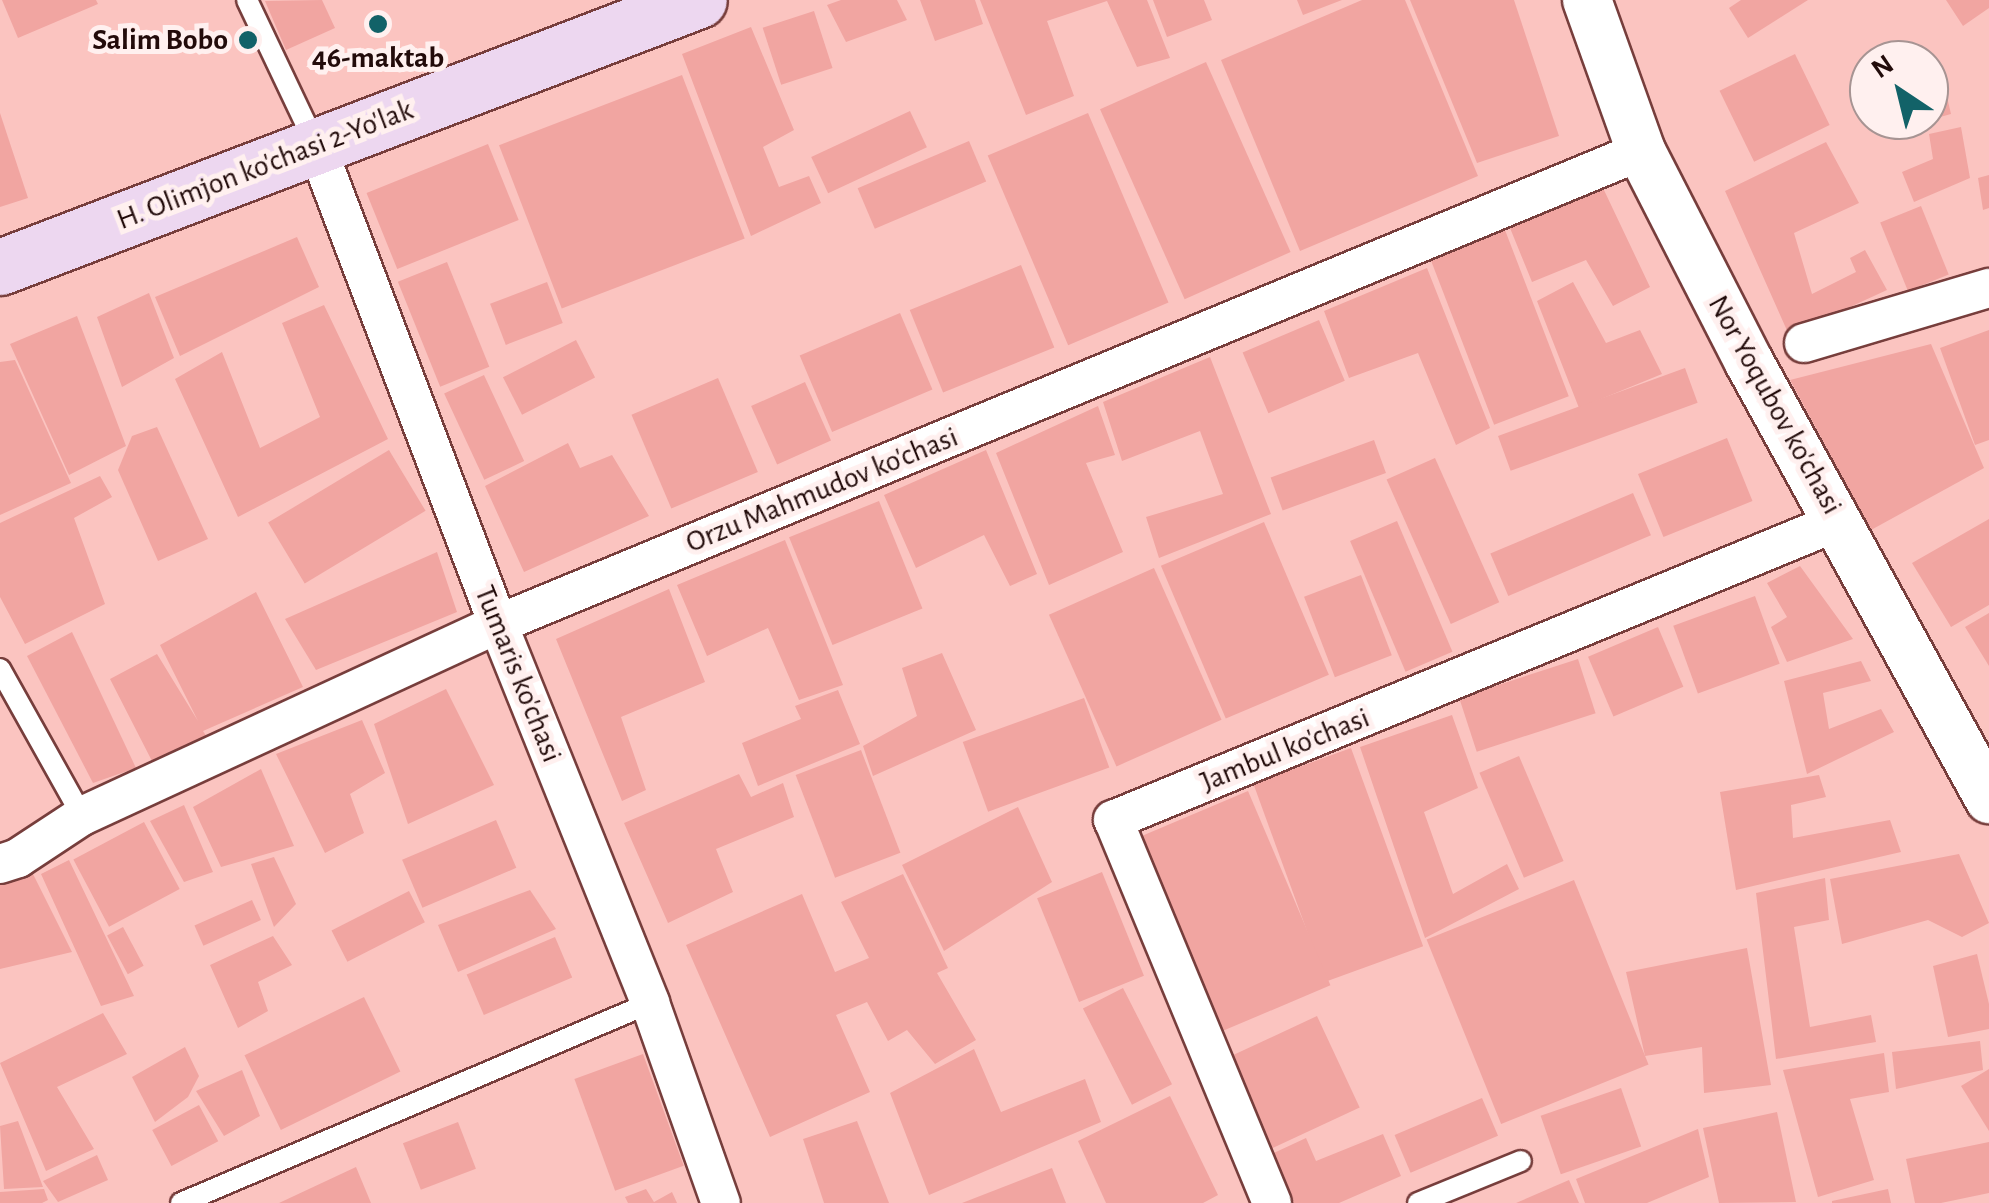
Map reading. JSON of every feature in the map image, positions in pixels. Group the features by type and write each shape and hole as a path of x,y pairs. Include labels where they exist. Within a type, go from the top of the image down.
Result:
{"main road":[{"name":"H. Olimjon ko'chasi 2-Yo'lak","path":"0,267 699,0"}],"street":[{"name":"Nor Yoqubov ko'chasi","path":"1587,0 1641,151 1748,362 1989,799"},
{"name":"Tumaris ko'chasi","path":"316,145 498,624 650,1003 721,1203"},
{"name":"Orzu Mahmudov ko'chasi","path":"9,861 82,816 498,624 1641,151"},
{"name":"Nor Yoqubov ko'chasi","path":"1804,343 1989,288"},
{"name":"Jambul ko'chasi","path":"1272,1203 1113,820 1839,521"}],"lane":[{"path":"248,0 316,145"},
{"path":"0,668 82,816"},
{"path":"181,1203 650,1003"},
{"path":"1418,1203 1521,1161"}],"building":[{"path":"2,0 96,0 98,4 18,38"},
{"path":"322,0 335,28 286,50 265,1"},
{"path":"841,0 897,0 907,20 846,42 827,5"},
{"path":"920,0 975,0 983,24 935,41"},
{"path":"980,0 1147,0 1170,58 1137,67 1107,1 1047,21 1074,96 1026,115"},
{"path":"1153,0 1204,0 1212,20 1167,37"},
{"path":"1297,0 1342,0 1303,15"},
{"path":"1362,0 1405,0 1478,176 1300,251 1221,60"},
{"path":"1410,0 1514,0 1559,136 1477,163"},
{"path":"1741,0 1808,0 1748,38 1729,8"},
{"path":"1946,0 1989,0 1989,8 1963,26"},
{"path":"814,11 833,68 781,85 763,28"},
{"path":"751,27 794,130 763,147 779,187 809,176 821,203 751,236 682,54"},
{"path":"1795,54 1830,125 1754,162 1720,91"},
{"path":"1206,62 1291,252 1185,299 1100,109"},
{"path":"682,75 745,238 562,309 499,145"},
{"path":"910,111 927,147 828,193 811,157"},
{"path":"0,113 28,198 0,207"},
{"path":"1088,113 1168,303 1068,345 988,156"},
{"path":"1961,127 1970,178 1914,202 1902,172 1933,159 1930,140 1949,140 1949,130"},
{"path":"969,141 986,182 875,229 858,188"},
{"path":"1826,142 1859,203 1794,233 1812,294 1856,272 1850,258 1865,250 1887,290 1789,335 1725,191"},
{"path":"488,144 519,220 397,269 367,193"},
{"path":"1989,175 1989,208 1983,210 1978,178"},
{"path":"1603,188 1650,287 1613,306 1586,260 1532,282 1510,228"},
{"path":"1921,206 1949,275 1908,291 1880,222"},
{"path":"1505,230 1569,396 1494,425 1430,259"},
{"path":"297,237 319,287 180,356 155,297"},
{"path":"447,262 489,367 440,387 398,282"},
{"path":"1021,265 1054,348 943,392 910,310"},
{"path":"1427,268 1490,428 1456,445 1418,353 1349,378 1324,311"},
{"path":"547,282 563,323 506,345 490,304"},
{"path":"1573,282 1606,343 1640,330 1662,374 1579,408 1537,301"},
{"path":"149,293 174,358 122,387 97,317"},
{"path":"324,305 388,439 238,517 175,379 222,352 260,448 320,417 282,323"},
{"path":"900,313 932,389 832,432 800,356"},
{"path":"77,316 126,446 69,475 10,344"},
{"path":"1319,320 1345,381 1268,413 1243,352"},
{"path":"1989,330 1989,440 1975,445 1940,348"},
{"path":"576,340 595,377 522,415 503,377"},
{"path":"1931,344 1984,468 1871,530 1790,380"},
{"path":"1210,357 1271,514 1159,558 1146,517 1223,494 1200,431 1122,461 1103,402"},
{"path":"15,360 71,483 0,515 0,362"},
{"path":"1685,368 1698,403 1511,471 1498,436"},
{"path":"484,375 524,461 484,480 444,394"},
{"path":"718,378 758,472 671,509 631,415"},
{"path":"805,382 831,440 777,464 751,406"},
{"path":"1098,406 1115,455 1086,463 1123,552 1049,585 996,453"},
{"path":"157,427 208,539 158,561 118,470 132,436"},
{"path":"1727,438 1752,501 1663,537 1638,474"},
{"path":"1374,440 1386,473 1283,511 1271,478"},
{"path":"568,443 580,468 612,455 649,516 524,572 485,486"},
{"path":"389,450 426,511 305,583 268,523"},
{"path":"986,450 1037,574 1010,586 984,535 916,568 884,495"},
{"path":"1435,458 1499,602 1451,624 1387,480"},
{"path":"100,476 112,497 74,518 105,604 25,644 0,597 0,523"},
{"path":"1633,493 1651,535 1508,596 1490,554"},
{"path":"879,501 922,609 833,645 789,537"},
{"path":"1989,519 1989,605 1951,627 1912,563"},
{"path":"1397,521 1452,652 1406,672 1350,541"},
{"path":"1264,522 1329,675 1226,719 1161,566"},
{"path":"785,540 843,685 799,700 768,628 707,656 677,585"},
{"path":"437,552 457,612 316,670 285,619"},
{"path":"1800,566 1853,639 1787,662 1771,627 1787,617 1767,583"},
{"path":"1154,568 1222,720 1116,766 1049,615"},
{"path":"1361,575 1392,655 1335,677 1304,597"},
{"path":"669,589 705,682 621,717 646,790 622,801 556,639"},
{"path":"256,592 303,687 203,731 208,739 153,763 110,679 157,654 198,721 160,645"},
{"path":"1755,596 1780,664 1698,693 1673,626"},
{"path":"1989,613 1989,666 1965,627"},
{"path":"1658,627 1683,687 1613,717 1588,657"},
{"path":"72,632 136,768 93,783 27,656"},
{"path":"942,653 976,730 873,776 863,746 917,716 902,668"},
{"path":"1578,659 1596,713 1477,752 1459,698"},
{"path":"1861,661 1871,681 1823,693 1829,729 1881,709 1894,732 1807,774 1784,681"},
{"path":"446,689 494,785 408,824 374,724"},
{"path":"838,690 860,744 758,786 742,743 801,719 795,706"},
{"path":"1084,698 1109,768 988,812 963,742"},
{"path":"1452,715 1478,788 1424,812 1453,894 1507,864 1519,889 1425,938 1360,747"},
{"path":"362,720 385,773 350,794 364,833 325,853 276,754"},
{"path":"1351,748 1423,946 1325,982 1253,784"},
{"path":"861,750 900,853 835,878 796,775"},
{"path":"1519,756 1564,861 1524,878 1479,773"},
{"path":"261,769 294,846 221,867 193,807"},
{"path":"739,774 751,797 783,783 794,817 716,849 733,892 668,923 624,823"},
{"path":"1819,775 1826,797 1791,805 1793,838 1890,820 1901,852 1736,890 1720,792"},
{"path":"1248,791 1330,985 1222,1031 1139,837"},
{"path":"184,805 213,872 184,882 150,821"},
{"path":"1018,807 1052,882 944,951 902,865"},
{"path":"496,820 516,868 422,908 402,860"},
{"path":"144,822 180,889 109,927 73,860"},
{"path":"1959,854 1989,923 1962,937 1928,920 1842,944 1830,879"},
{"path":"274,857 296,904 274,927 251,864"},
{"path":"69,860 134,996 101,1006 41,874"},
{"path":"29,866 72,952 0,969 0,878"},
{"path":"1102,872 1144,976 1079,1002 1037,898"},
{"path":"903,874 948,968 937,973 976,1040 935,1064 907,1030 888,1041 867,1002 836,1015 870,1092 770,1137 686,945 802,894 835,972 869,958 841,902"},
{"path":"1825,878 1829,920 1794,927 1810,1027 1871,1015 1876,1042 1776,1059 1756,893"},
{"path":"1574,880 1649,1065 1501,1124 1427,940"},
{"path":"530,890 556,929 458,972 438,925"},
{"path":"409,891 425,922 347,962 331,930"},
{"path":"252,900 261,920 203,946 194,926"},
{"path":"123,927 144,966 128,974 107,935"},
{"path":"273,936 292,965 258,982 268,1011 238,1028 210,965"},
{"path":"555,937 572,978 484,1015 467,975"},
{"path":"1747,948 1771,1085 1704,1093 1702,1047 1645,1056 1626,972"},
{"path":"1977,954 1989,1004 1989,1029 1948,1037 1933,966"},
{"path":"1123,988 1172,1084 1132,1105 1083,1008"},
{"path":"364,997 400,1072 281,1130 244,1055"},
{"path":"103,1013 127,1054 57,1087 94,1149 46,1171 0,1063"},
{"path":"1317,1016 1360,1108 1270,1149 1227,1058"},
{"path":"1980,1041 1983,1070 1896,1089 1892,1052"},
{"path":"185,1047 199,1076 188,1097 155,1122 132,1077"},
{"path":"974,1049 1001,1112 1085,1079 1101,1122 929,1195 890,1093"},
{"path":"1884,1053 1889,1092 1850,1099 1874,1180 1818,1197 1783,1070"},
{"path":"643,1054 684,1166 615,1191 574,1079"},
{"path":"1989,1069 1989,1131 1961,1086"},
{"path":"242,1070 260,1116 224,1136 196,1091"},
{"path":"1621,1088 1641,1147 1561,1174 1541,1116"},
{"path":"1170,1096 1218,1195 1203,1203 1106,1203 1078,1141"},
{"path":"1482,1098 1498,1136 1411,1173 1395,1135"},
{"path":"199,1105 218,1141 171,1166 152,1130"},
{"path":"1777,1112 1796,1202 1719,1203 1703,1128"},
{"path":"18,1121 43,1187 4,1189 0,1126"},
{"path":"857,1121 889,1203 824,1203 803,1139"},
{"path":"458,1122 476,1169 421,1190 403,1143"},
{"path":"1698,1129 1709,1177 1647,1203 1585,1203 1576,1179"},
{"path":"1383,1134 1401,1176 1339,1203 1285,1203 1265,1157 1306,1138 1316,1161"},
{"path":"1989,1142 1989,1193 1941,1203 1915,1203 1906,1159"},
{"path":"97,1155 108,1180 58,1202 43,1181"},
{"path":"356,1167 371,1203 279,1203"},
{"path":"1052,1168 1066,1203 962,1203"},
{"path":"1569,1180 1579,1203 1516,1203"},
{"path":"44,1189 48,1200 42,1203 0,1203 0,1192"},
{"path":"646,1189 654,1202 672,1192 677,1203 628,1203 625,1197"},
{"path":"1888,1189 1891,1203 1832,1203 1832,1201"}],"place":[{"name":"46-maktab","path":"378,24"},
{"name":"Salim Bobo","path":"248,40"}]}
